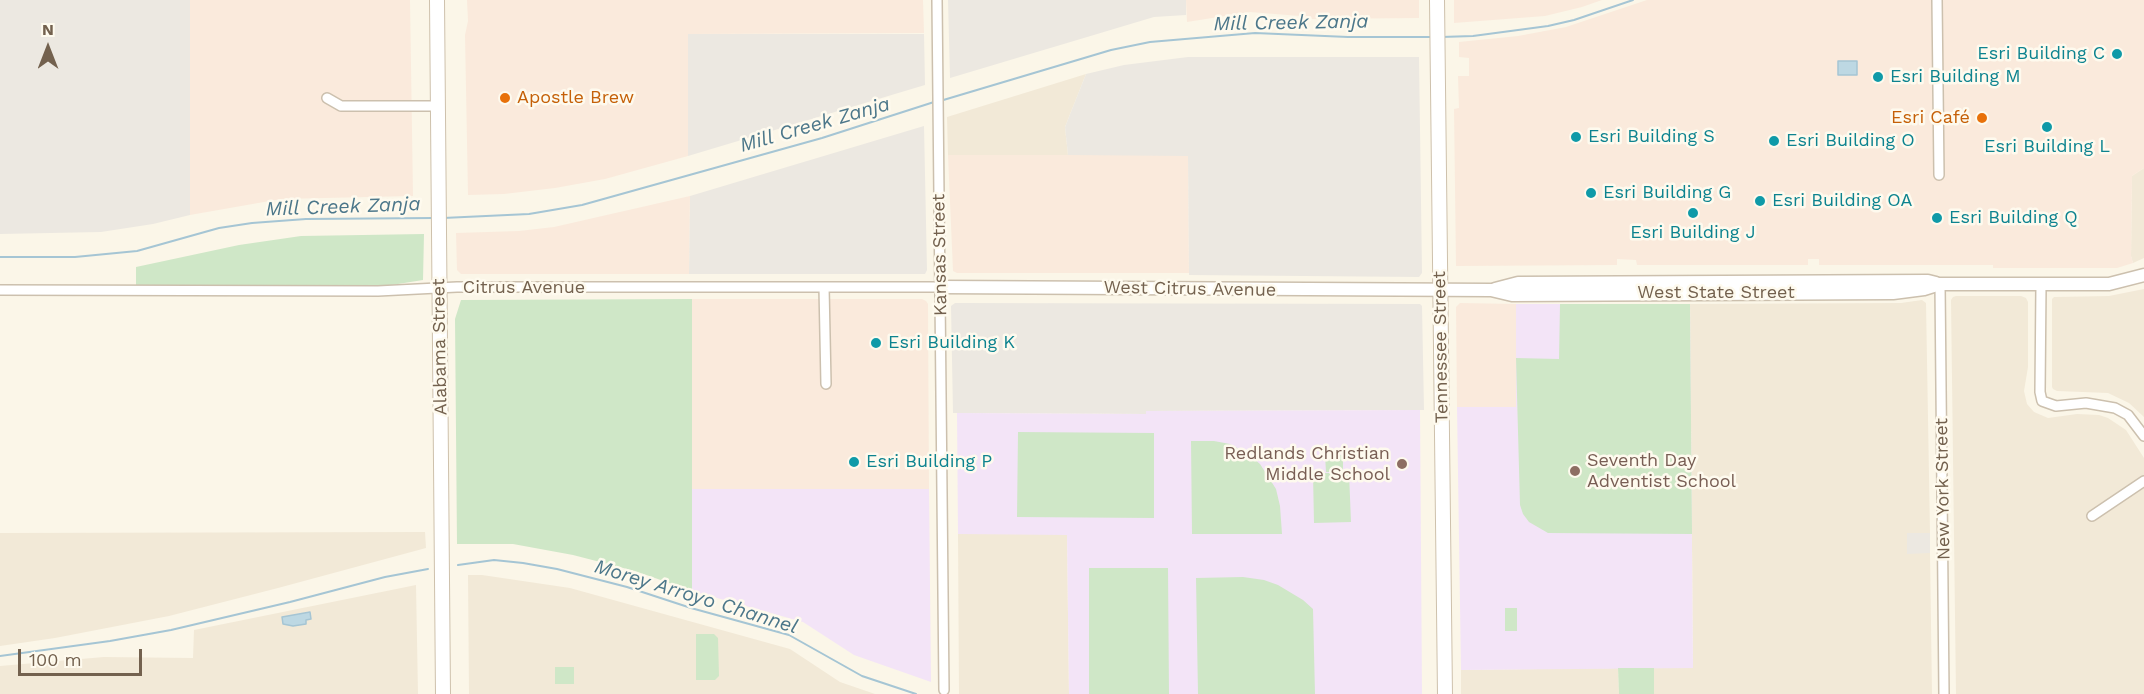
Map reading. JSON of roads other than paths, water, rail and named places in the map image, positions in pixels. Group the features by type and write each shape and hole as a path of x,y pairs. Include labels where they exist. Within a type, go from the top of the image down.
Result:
{"main road":[{"name":"Alabama Street","path":"437,0 443,694"},
{"name":"Tennessee Street","path":"1437,0 1445,694"}],"street":[{"name":"Kansas Street","path":"937,0 944,690"},
{"path":"1937,0 1939,175"},
{"path":"327,98 341,106 438,106"},
{"name":"West State Street","path":"1440,290 1491,290 1518,283 1929,281 1940,284 2109,284 2144,275"},
{"name":"New York Street","path":"1940,284 1944,694"},
{"path":"2041,285 2040,392 2042,401 2056,406 2086,403 2115,408 2128,416 2144,436"},
{"path":"824,287 826,384"},
{"name":"West Citrus Avenue","path":"940,287 1440,290"},
{"name":"Citrus Avenue","path":"0,290 378,291 439,288 940,287"},
{"path":"2092,516 2144,481"}],"water":[{"path":"1838,61 1857,61 1857,75 1838,75"},
{"path":"310,612 311,619 306,620 306,624 293,626 283,624 282,617"}],"waterway":[{"name":"Mill Creek Zanja","path":"1441,37 1473,36 1548,26 1574,20 1633,0"},
{"name":"Mill Creek Zanja","path":"940,101 1111,50 1150,42 1255,33 1348,37 1433,37"},
{"name":"Mill Creek Zanja","path":"443,218 529,214 582,205 822,138 934,102"},
{"name":"Mill Creek Zanja","path":"0,257 75,257 137,251 219,228 252,223 306,219 434,218"},
{"name":"Morey Arroyo Channel","path":"458,565 494,560 523,563 627,587 691,608 789,635 862,676 916,694"},
{"name":"Morey Arroyo Channel","path":"0,656 171,630 385,577 428,569"}],"place":[{"name":"Esri Building C","path":"2117,54"},
{"name":"Esri Building M","path":"1878,77"},
{"name":"Apostle Brew","path":"505,98"},
{"name":"Esri Café","path":"1982,118"},
{"name":"Esri Building L","path":"2047,127"},
{"name":"Esri Building S","path":"1576,137"},
{"name":"Esri Building O","path":"1774,141"},
{"name":"Esri Building G","path":"1591,193"},
{"name":"Esri Building OA","path":"1760,201"},
{"name":"Esri Building J","path":"1693,213"},
{"name":"Esri Building Q","path":"1937,218"},
{"name":"Esri Building K","path":"876,343"},
{"name":"Esri Building P","path":"854,462"},
{"name":"Redlands Christian Middle School","path":"1402,464"},
{"name":"Seventh Day Adventist School","path":"1575,471"}]}
